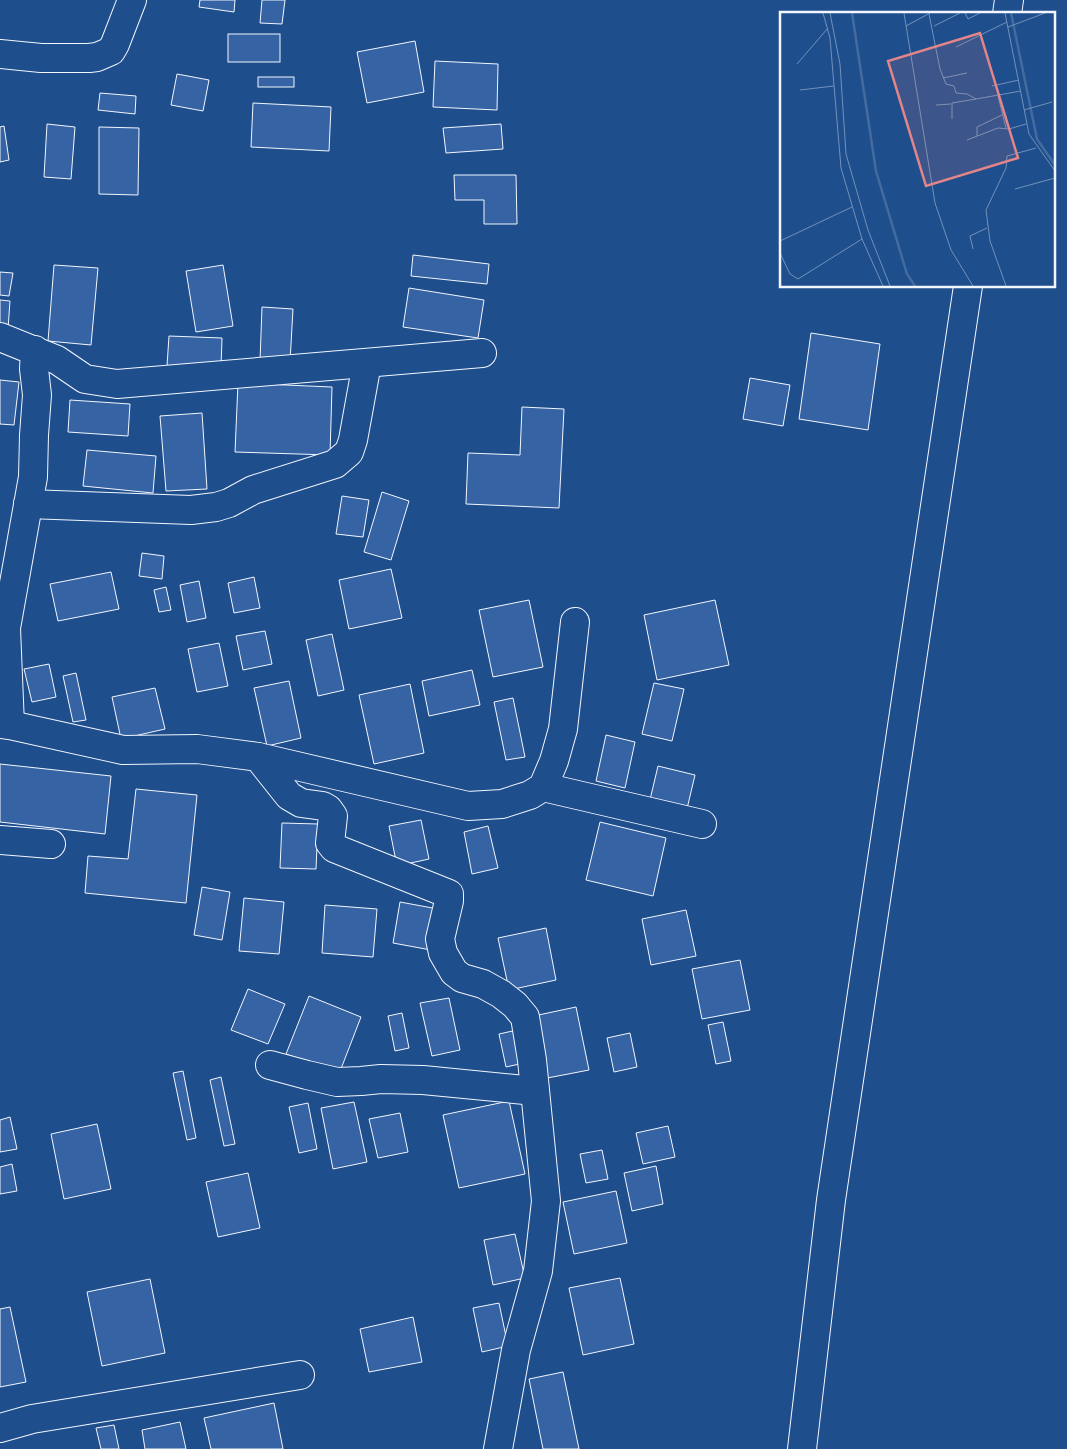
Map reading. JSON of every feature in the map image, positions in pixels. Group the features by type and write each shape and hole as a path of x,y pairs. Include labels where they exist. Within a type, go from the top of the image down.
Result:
{"street":[{"path":"0,54 41,58 89,58 104,54 111,51 115,44 132,0"},
{"path":"802,1449 833,1190 968,288"},
{"path":"0,337 57,360 85,379 117,384 482,353"},
{"path":"35,350 34,369 37,395 33,477 6,628 5,724 123,750 197,749 258,757 468,806 502,804 530,795 543,786 554,761 563,730 575,622"},
{"path":"28,504 191,510 216,507 229,503 253,490 335,464 349,452 353,440 366,363"},
{"path":"258,757 289,796 301,803 318,804 328,808 333,816 330,843 334,848 449,894 449,902 440,939 443,953 454,972 462,978 484,984 501,994 521,1010 525,1016 532,1060 546,1201 538,1271 516,1350 498,1449"},
{"path":"543,786 702,824"},
{"path":"0,840 51,844"},
{"path":"270,1065 337,1082 382,1079 423,1080 535,1091"},
{"path":"0,1428 32,1420 300,1375"}],"building":[{"path":"200,0 235,0 234,12 199,7"},
{"path":"262,0 285,0 282,24 260,23"},
{"path":"228,34 280,34 280,62 228,62"},
{"path":"415,41 424,92 367,103 357,52"},
{"path":"435,61 498,64 497,110 433,107"},
{"path":"177,74 209,80 203,111 171,105"},
{"path":"258,77 294,77 294,87 258,87"},
{"path":"100,93 136,96 135,114 98,110"},
{"path":"253,103 331,107 329,151 251,147"},
{"path":"47,124 75,127 71,179 44,177"},
{"path":"501,124 503,149 446,153 443,128"},
{"path":"4,126 9,160 0,162 0,127"},
{"path":"99,127 139,128 138,195 99,194"},
{"path":"454,175 516,175 517,224 484,224 484,200 455,200"},
{"path":"413,255 489,264 487,284 411,276"},
{"path":"54,265 98,268 91,345 48,341"},
{"path":"223,265 233,326 196,332 186,271"},
{"path":"0,272 13,273 9,296 0,295"},
{"path":"409,288 484,300 478,338 403,327"},
{"path":"0,300 10,301 8,329 0,328"},
{"path":"262,307 293,309 290,362 260,361"},
{"path":"811,333 880,344 868,430 799,419"},
{"path":"169,336 222,338 221,368 167,366"},
{"path":"750,378 790,385 783,426 743,419"},
{"path":"0,380 19,382 14,425 0,424"},
{"path":"238,383 332,387 330,455 235,452"},
{"path":"70,400 130,404 128,436 68,432"},
{"path":"522,407 564,409 559,508 466,504 468,453 520,455"},
{"path":"202,413 207,489 166,491 160,416"},
{"path":"87,450 156,456 153,493 83,486"},
{"path":"382,492 409,501 391,560 364,552"},
{"path":"342,496 369,500 363,537 336,534"},
{"path":"142,553 164,556 162,579 139,576"},
{"path":"391,569 402,618 349,629 339,580"},
{"path":"111,572 119,609 58,621 50,584"},
{"path":"254,577 260,608 234,613 228,583"},
{"path":"199,581 206,618 187,622 180,585"},
{"path":"166,587 171,610 159,612 154,590"},
{"path":"529,600 543,667 493,677 479,610"},
{"path":"715,600 729,665 657,680 644,615"},
{"path":"265,631 272,664 243,670 236,636"},
{"path":"332,634 344,690 318,696 306,640"},
{"path":"219,643 228,686 197,692 188,649"},
{"path":"49,664 56,697 32,702 24,669"},
{"path":"472,670 480,705 429,716 422,681"},
{"path":"76,673 86,720 73,722 63,676"},
{"path":"289,681 301,738 267,746 254,688"},
{"path":"654,683 684,689 672,741 642,734"},
{"path":"410,684 424,753 374,764 359,695"},
{"path":"155,688 165,729 121,739 112,697"},
{"path":"513,698 525,757 506,760 494,702"},
{"path":"606,735 635,742 625,788 596,781"},
{"path":"0,764 111,776 105,834 0,822"},
{"path":"658,766 695,775 686,813 649,804"},
{"path":"136,789 197,795 186,903 85,893 88,856 128,859"},
{"path":"421,820 429,859 397,866 389,826"},
{"path":"600,822 666,838 653,896 586,880"},
{"path":"282,823 318,824 316,869 280,868"},
{"path":"488,826 498,868 472,874 464,832"},
{"path":"202,887 230,892 222,940 194,935"},
{"path":"244,898 284,902 279,954 239,951"},
{"path":"400,902 438,909 431,950 393,943"},
{"path":"325,905 377,909 373,957 322,953"},
{"path":"686,910 696,956 651,965 642,919"},
{"path":"546,928 556,980 509,990 498,938"},
{"path":"740,960 750,1010 702,1019 692,969"},
{"path":"248,989 285,1004 268,1044 231,1030"},
{"path":"309,996 361,1017 339,1074 286,1054"},
{"path":"449,998 460,1050 432,1056 420,1003"},
{"path":"576,1007 589,1070 542,1079 529,1017"},
{"path":"402,1013 409,1048 395,1051 388,1016"},
{"path":"723,1022 731,1061 716,1064 708,1025"},
{"path":"517,1030 524,1063 506,1067 499,1034"},
{"path":"630,1033 637,1067 614,1072 607,1038"},
{"path":"183,1071 196,1138 187,1140 173,1073"},
{"path":"221,1077 235,1144 224,1146 210,1080"},
{"path":"509,1101 525,1174 459,1188 443,1115"},
{"path":"354,1102 367,1162 333,1169 321,1108"},
{"path":"308,1103 317,1149 299,1153 289,1107"},
{"path":"400,1113 408,1152 378,1158 369,1119"},
{"path":"10,1117 17,1149 0,1152 0,1120"},
{"path":"97,1124 111,1189 64,1199 51,1134"},
{"path":"668,1126 675,1157 643,1164 636,1133"},
{"path":"602,1150 608,1179 586,1183 580,1154"},
{"path":"12,1164 17,1191 0,1194 0,1167"},
{"path":"656,1166 663,1204 632,1211 624,1173"},
{"path":"248,1173 260,1228 218,1237 206,1182"},
{"path":"616,1191 627,1243 574,1254 563,1202"},
{"path":"515,1234 525,1278 493,1285 484,1240"},
{"path":"620,1278 634,1344 583,1355 569,1288"},
{"path":"150,1279 165,1353 102,1366 87,1292"},
{"path":"499,1303 508,1346 482,1352 473,1308"},
{"path":"10,1307 26,1382 0,1387 0,1309"},
{"path":"413,1317 422,1362 369,1372 360,1329"},
{"path":"563,1372 579,1449 543,1449 529,1379"},
{"path":"274,1403 283,1449 211,1449 204,1418"},
{"path":"180,1422 186,1449 145,1449 142,1430"},
{"path":"114,1425 119,1449 101,1449 96,1428"}]}
